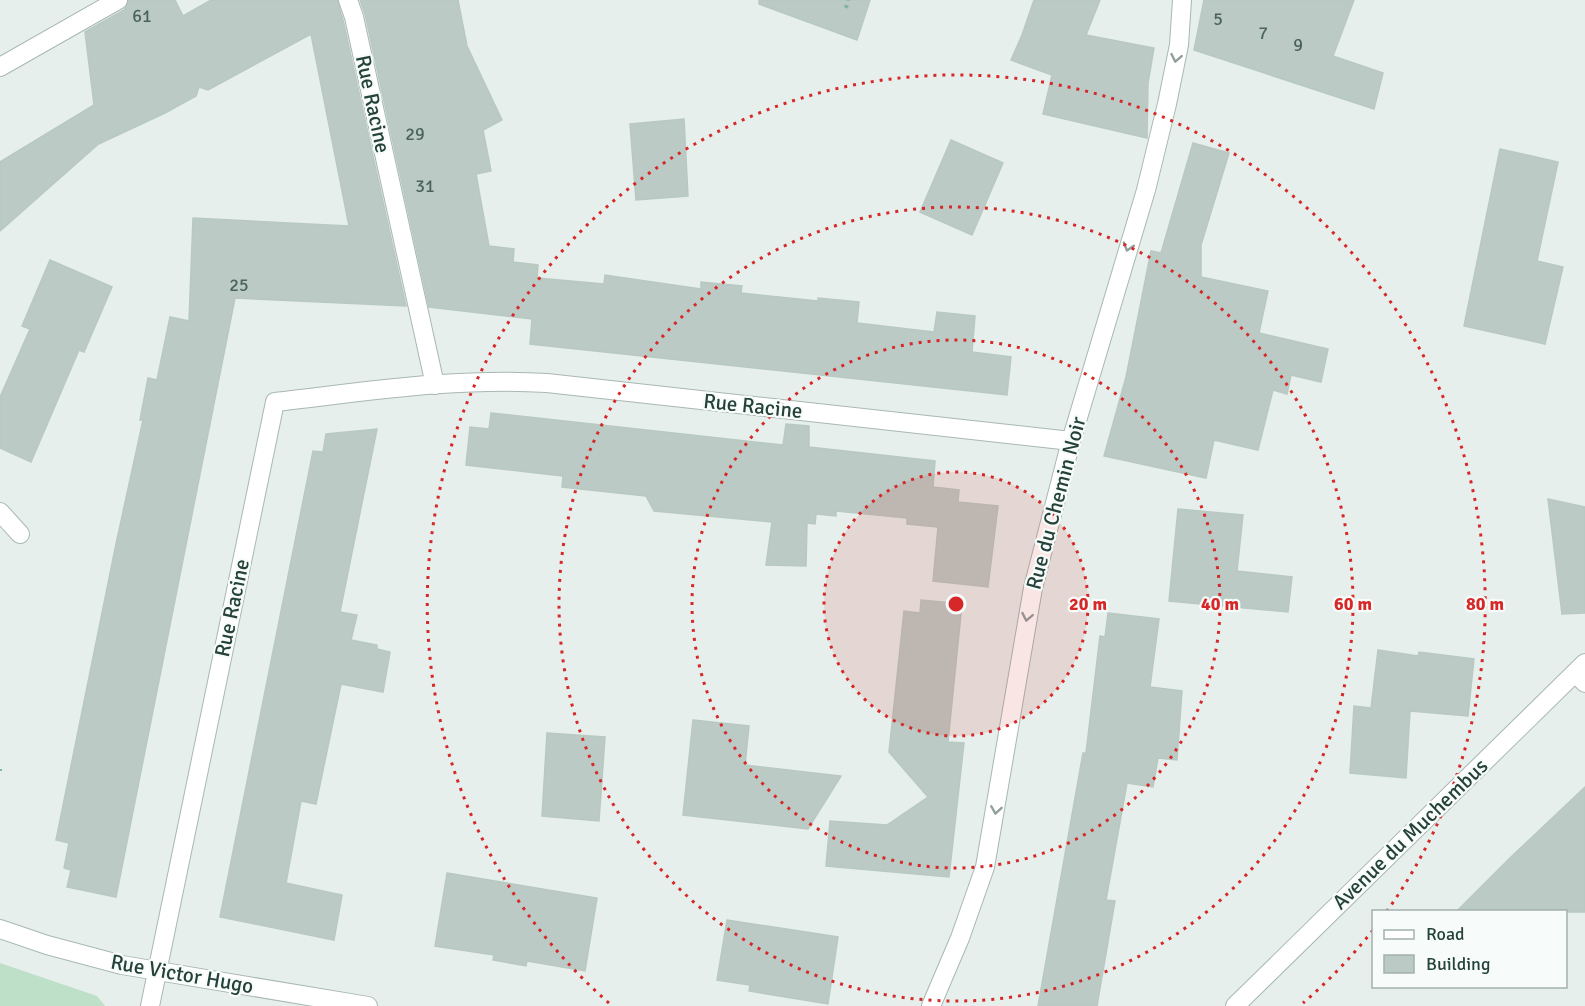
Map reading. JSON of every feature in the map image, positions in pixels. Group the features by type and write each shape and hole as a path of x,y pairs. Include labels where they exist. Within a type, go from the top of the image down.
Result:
{"street":[{"path":"0,67 118,0"},
{"name":"Rue Racine","path":"348,0 354,17 435,385"},
{"name":"Rue du Chemin Noir","path":"931,1006 964,929 985,867 1033,588 1071,441 1146,190 1179,45 1182,0"},
{"name":"Rue Racine","path":"157,971 275,402 506,380 1071,441"},
{"path":"0,512 20,534"},
{"name":"Avenue du Muchembus","path":"1235,1006 1582,673"},
{"name":"Rue Victor Hugo","path":"0,929 80,954 157,971 368,1006"},
{"path":"150,1006 157,971"}],"path":[{"path":"846,8 848,0"}],"green space":[{"path":"0,963 97,996 105,1006 0,1006"}],"building":[{"path":"129,0 175,0 183,16 211,0 337,0 406,306 235,298 116,897 67,887 71,870 64,868 69,843 56,840 143,420 140,420 148,378 157,380 170,317 189,321 193,218 349,226 311,34 208,90 199,87 196,96 165,113 101,143 103,140 0,231 0,162 94,105 85,32 124,10"},
{"path":"360,0 458,0 467,46 502,120 483,130 491,171 476,174 489,246 514,249 513,262 538,265 537,278 604,284 605,275 701,289 701,282 742,286 741,293 818,301 818,298 859,302 857,323 934,332 937,312 975,316 972,352 1011,357 1007,395 530,344 532,319 429,307 365,14"},
{"path":"759,0 870,0 857,40 759,4"},
{"path":"1034,0 1100,0 1086,35 1154,48 1148,83 1147,138 1043,114 1052,75 1011,60"},
{"path":"1204,0 1354,0 1333,56 1383,73 1374,109 1194,50"},
{"path":"684,119 688,196 636,200 630,124"},
{"path":"951,140 1003,163 972,235 920,212"},
{"path":"1193,143 1229,153 1201,245 1201,277 1268,291 1259,333 1328,349 1321,382 1291,375 1287,394 1273,390 1258,450 1214,440 1206,478 1104,456 1126,377 1151,251 1161,253"},
{"path":"1500,149 1558,162 1537,261 1563,267 1545,344 1464,326"},
{"path":"50,260 112,287 84,352 79,350 31,462 0,448 0,397 30,329 22,326"},
{"path":"491,413 783,445 786,424 809,426 809,447 935,461 933,487 959,490 958,502 998,506 988,587 933,581 938,527 907,524 907,518 836,511 836,516 816,514 815,524 807,523 806,566 766,565 772,522 654,511 646,496 562,487 563,476 466,465 470,427 489,429"},
{"path":"377,429 340,612 357,615 351,640 377,645 377,649 390,652 383,692 341,684 316,804 301,801 286,883 342,895 334,940 220,917 313,451 323,452 326,434"},
{"path":"1548,499 1585,507 1585,613 1562,614"},
{"path":"1178,509 1243,515 1237,571 1292,577 1288,612 1169,601"},
{"path":"921,600 962,604 948,742 964,743 949,877 826,866 830,821 887,825 928,797 889,752 904,611 920,613"},
{"path":"1108,613 1159,619 1150,687 1182,691 1177,760 1158,758 1153,787 1127,783 1106,900 1115,901 1097,1006 1038,1006 1083,753 1086,753 1100,636 1105,637"},
{"path":"1378,650 1418,656 1419,652 1474,659 1468,716 1410,711 1406,778 1350,773 1354,706 1371,708"},
{"path":"693,720 749,726 745,765 841,776 808,829 683,815"},
{"path":"547,733 605,737 599,821 542,816"},
{"path":"1585,787 1585,912 1458,910"},
{"path":"447,873 597,898 585,971 527,961 526,966 493,960 494,955 435,946"},
{"path":"727,920 838,937 828,1004 749,991 750,985 717,980"}]}
